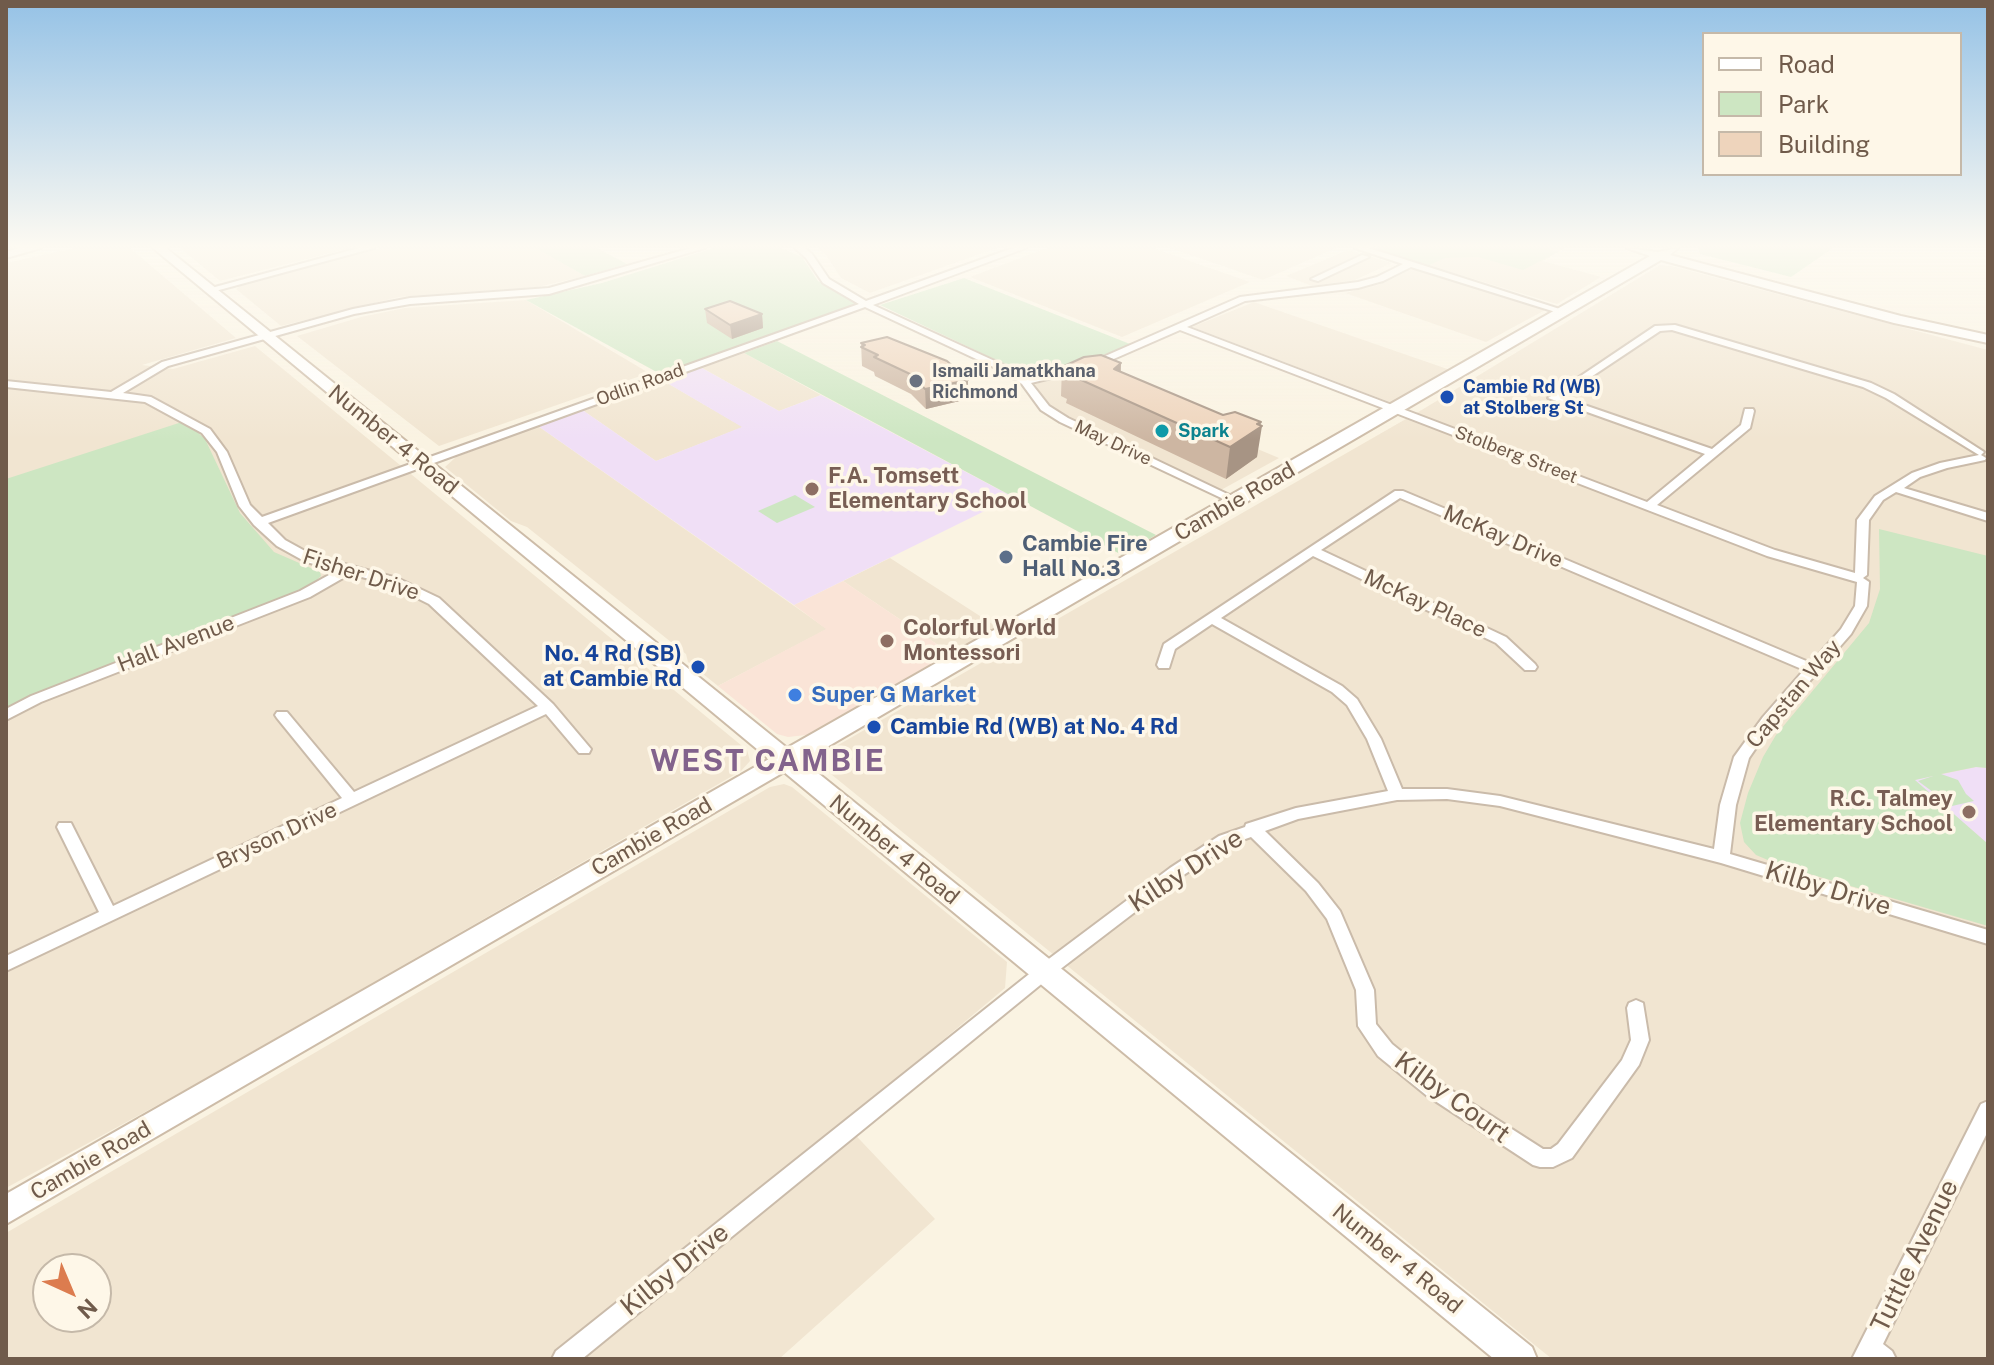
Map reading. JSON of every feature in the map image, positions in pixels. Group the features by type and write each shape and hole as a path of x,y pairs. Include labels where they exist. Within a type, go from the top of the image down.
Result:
{"main road":[{"name":"Number 4 Road","path":"235,312 1520,1359"},
{"name":"Cambie Road","path":"6,1210 1565,312"},
{"path":"1871,312 1988,339"},
{"path":"1908,312 1988,332"}],"street":[{"path":"113,395 165,364 360,312"},
{"name":"Odlin Road","path":"258,522 845,312"},
{"name":"May Drive","path":"883,312 1007,370 1025,382 1045,408 1064,420 1236,501"},
{"path":"1025,382 1090,366 1212,312"},
{"name":"Stolberg Street","path":"1177,326 1771,553 1861,578"},
{"path":"1713,453 1553,398 1658,328 1672,327 1867,385 1890,396 1984,456"},
{"name":"Fisher Drive","path":"6,384 156,402 206,431 222,452 245,506 288,550 346,571 393,581 434,601 548,707 584,749"},
{"path":"1649,506 1746,426 1749,411"},
{"name":"Capstan Way","path":"1721,857 1726,813 1742,757 1768,720 1855,619 1861,606 1863,520 1879,498 1893,488 1932,469 1984,456"},
{"path":"1893,488 1988,517"},
{"name":"McKay Drive","path":"1164,665 1169,647 1399,493 1813,669"},
{"name":"McKay Place","path":"1313,551 1501,640 1530,667"},
{"name":"Hall Avenue","path":"6,715 36,699 305,594 346,571"},
{"path":"1213,619 1328,683 1352,702 1374,739 1397,795"},
{"name":"Bryson Drive","path":"6,964 548,707"},
{"path":"282,715 352,800"},
{"name":"Kilby Drive","path":"564,1359 1044,972 1186,865 1225,840 1252,828 1319,808 1397,795 1447,794 1500,801 1721,857 1988,937"},
{"path":"65,827 109,916"},
{"name":"Kilby Court","path":"1252,828 1312,887 1334,916 1365,990 1367,1026 1385,1050 1433,1089 1540,1158 1553,1158 1565,1151 1629,1065 1640,1040 1636,1008"},
{"name":"Tuttle Avenue","path":"1873,1355 1988,1110"}],"shaded area":[{"path":"6,312 205,312 236,338 142,365 173,369 255,346 747,750 750,761 741,771 207,1078 6,1188"},
{"path":"264,312 339,312 281,326"},
{"path":"387,312 546,312 649,373 439,446 297,336"},
{"path":"1058,312 1181,312 1122,337"},
{"path":"1230,312 1282,312 1456,372 1400,406 1192,327"},
{"path":"1399,312 1542,312 1486,342"},
{"path":"1583,312 1844,312 1988,350 1988,1359 1552,1359 821,766 822,758 833,748 1425,408"},
{"path":"744,353 821,395 779,411 702,368"},
{"name":"F.A. Tomsett Elementary School","path":"702,368 779,411 821,395 1013,497 794,605 538,426 581,409 656,461 742,427 662,380"},
{"path":"1079,374 1279,458 1221,490 1062,416 1043,403 1035,384"},
{"path":"662,380 743,427 656,461 581,409"},
{"path":"538,426 827,629 718,686 688,662 686,654 527,527 511,521 445,467 456,457"},
{"path":"890,558 997,627 950,653 843,581"},
{"path":"843,581 950,653 806,735 788,737 777,734 718,686 826,629 794,605"},
{"name":"R.C. Talmey Elementary School","path":"1976,767 1988,768 1988,844 1914,780"},
{"path":"784,784 792,787 1007,962 1005,988 844,1123 935,1219 779,1359 6,1359 6,1233 770,787"}],"green space":[{"path":"547,312 837,312 662,375"},
{"path":"894,312 1049,312 1130,344 1078,366 1034,378"},
{"path":"777,341 1156,535 1122,555 744,353"},
{"path":"185,421 205,439 240,513 274,552 320,572 321,576 306,590 6,709 6,479"},
{"path":"795,495 815,507 777,523 758,511"},
{"path":"1879,529 1988,556 1988,768 1976,767 1941,774 1958,780 1974,801 1952,806 1918,781 1933,776 1915,780 1988,844 1988,926 1782,866 1756,855 1744,842 1740,823 1763,757 1776,735 1869,623 1880,589"}],"building":[{"path":"709,312 762,314 730,325"},
{"path":"887,337 947,361 968,380 925,389 910,374 874,357 878,355 861,347 865,345 861,343"},
{"path":"1101,355 1121,363 1114,369 1223,415 1235,412 1261,422 1257,424 1262,426 1230,447 1068,374 1070,370 1062,367 1084,357"}],"place":[{"name":"Ismaili Jamatkhana Richmond","path":"916,381"},
{"name":"Cambie Rd (WB) at Stolberg St","path":"1447,397"},
{"name":"Spark","path":"1162,431"},
{"name":"F.A. Tomsett Elementary School","path":"812,489"},
{"name":"Cambie Fire Hall No.3","path":"1006,557"},
{"name":"Colorful World Montessori","path":"887,641"},
{"name":"No. 4 Rd (SB) at Cambie Rd","path":"698,667"},
{"name":"Super G Market","path":"795,695"},
{"name":"Cambie Rd (WB) at No. 4 Rd","path":"874,727"},
{"name":"R.C. Talmey Elementary School","path":"1969,812"}],"district":[{"name":"WEST CAMBIE","path":"768,762"}]}
